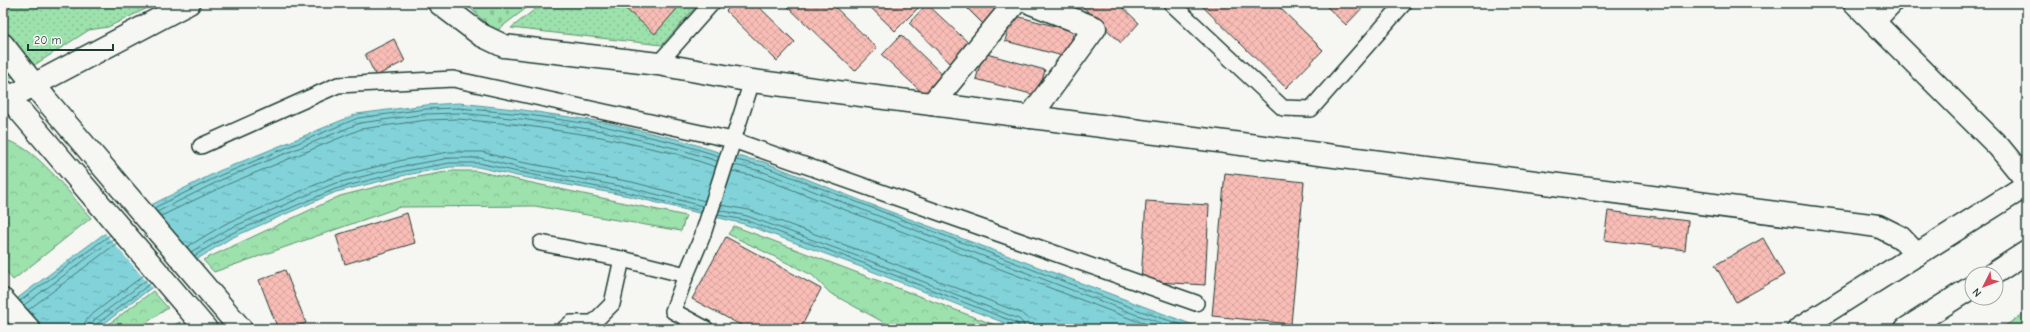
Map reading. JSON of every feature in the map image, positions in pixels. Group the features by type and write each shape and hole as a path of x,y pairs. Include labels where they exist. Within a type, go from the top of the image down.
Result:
{"street":[{"path":"189,3 34,85 5,96 206,329"},
{"path":"438,3 481,36 504,46 658,64 752,81 1878,226 1900,237 1917,255"},
{"path":"932,104 1015,3"},
{"path":"1030,117 1095,28 1031,3"},
{"path":"1855,3 1874,20 1999,147 2027,181"},
{"path":"1874,20 1891,3"},
{"path":"3,45 34,85 132,202 241,329"},
{"path":"1799,329 2027,185"},
{"path":"2004,267 2027,252"},
{"path":"1906,329 1964,292"},
{"path":"3,300 29,329"}],"lane":[{"path":"658,64 712,3"},
{"path":"1171,3 1283,108 1311,109 1404,3"},
{"path":"201,146 338,85 453,79 732,143 1196,303"},
{"path":"706,329 673,311 702,237 752,81"},
{"path":"541,243 622,259 686,275"},
{"path":"564,329 571,323 593,323 612,304 622,259"}],"green space":[{"path":"3,3 158,3 108,27 89,30 36,64 3,82"},
{"path":"465,3 533,3 495,32"},
{"path":"543,3 699,3 662,45 511,28"},
{"path":"3,140 15,143 27,150 39,160 63,184 91,218 13,280 3,267"},
{"path":"451,171 476,171 686,216 681,231 535,206 400,207 214,272 203,260 340,196 407,179"},
{"path":"734,226 1007,329 896,329 830,293 812,275 728,234"},
{"path":"153,291 168,308 137,329 102,329"},
{"path":"2027,312 2027,329 2000,329"},
{"path":"180,322 184,329 166,329"}],"water":[{"path":"459,103 523,110 603,122 681,140 718,152 764,162 867,203 1204,329 1020,329 861,267 744,224 629,196 517,176 478,167 450,167 406,175 336,192 231,238 151,288 97,329 3,329 3,309 101,236 153,204 219,171 357,114 426,105"}],"pier":[{"path":"149,204 198,260 153,289 104,232"}],"building":[{"path":"619,3 682,3 655,34"},
{"path":"734,3 755,3 795,42 777,61 726,11"},
{"path":"784,3 831,3 877,48 855,71"},
{"path":"866,3 913,3 918,8 895,31"},
{"path":"962,3 1001,3 1006,8 987,28"},
{"path":"1079,3 1118,3 1139,23 1121,43"},
{"path":"1199,3 1275,3 1323,50 1286,88"},
{"path":"1323,3 1367,3 1346,25"},
{"path":"927,4 974,48 955,68 909,23"},
{"path":"1012,15 1074,31 1067,57 1005,41"},
{"path":"901,35 948,80 929,99 882,55"},
{"path":"394,39 405,61 376,76 365,54"},
{"path":"983,53 1045,70 1038,96 976,79"},
{"path":"1225,173 1304,182 1291,324 1212,316"},
{"path":"1146,201 1209,205 1205,285 1141,281"},
{"path":"1608,211 1688,221 1685,250 1604,240"},
{"path":"407,213 415,243 345,264 336,235"},
{"path":"726,237 821,289 800,329 748,329 692,299"},
{"path":"1763,238 1784,275 1736,302 1715,265"},
{"path":"285,270 306,323 290,329 278,329 259,280"},
{"path":"1433,324 1436,329 1426,329"}]}
